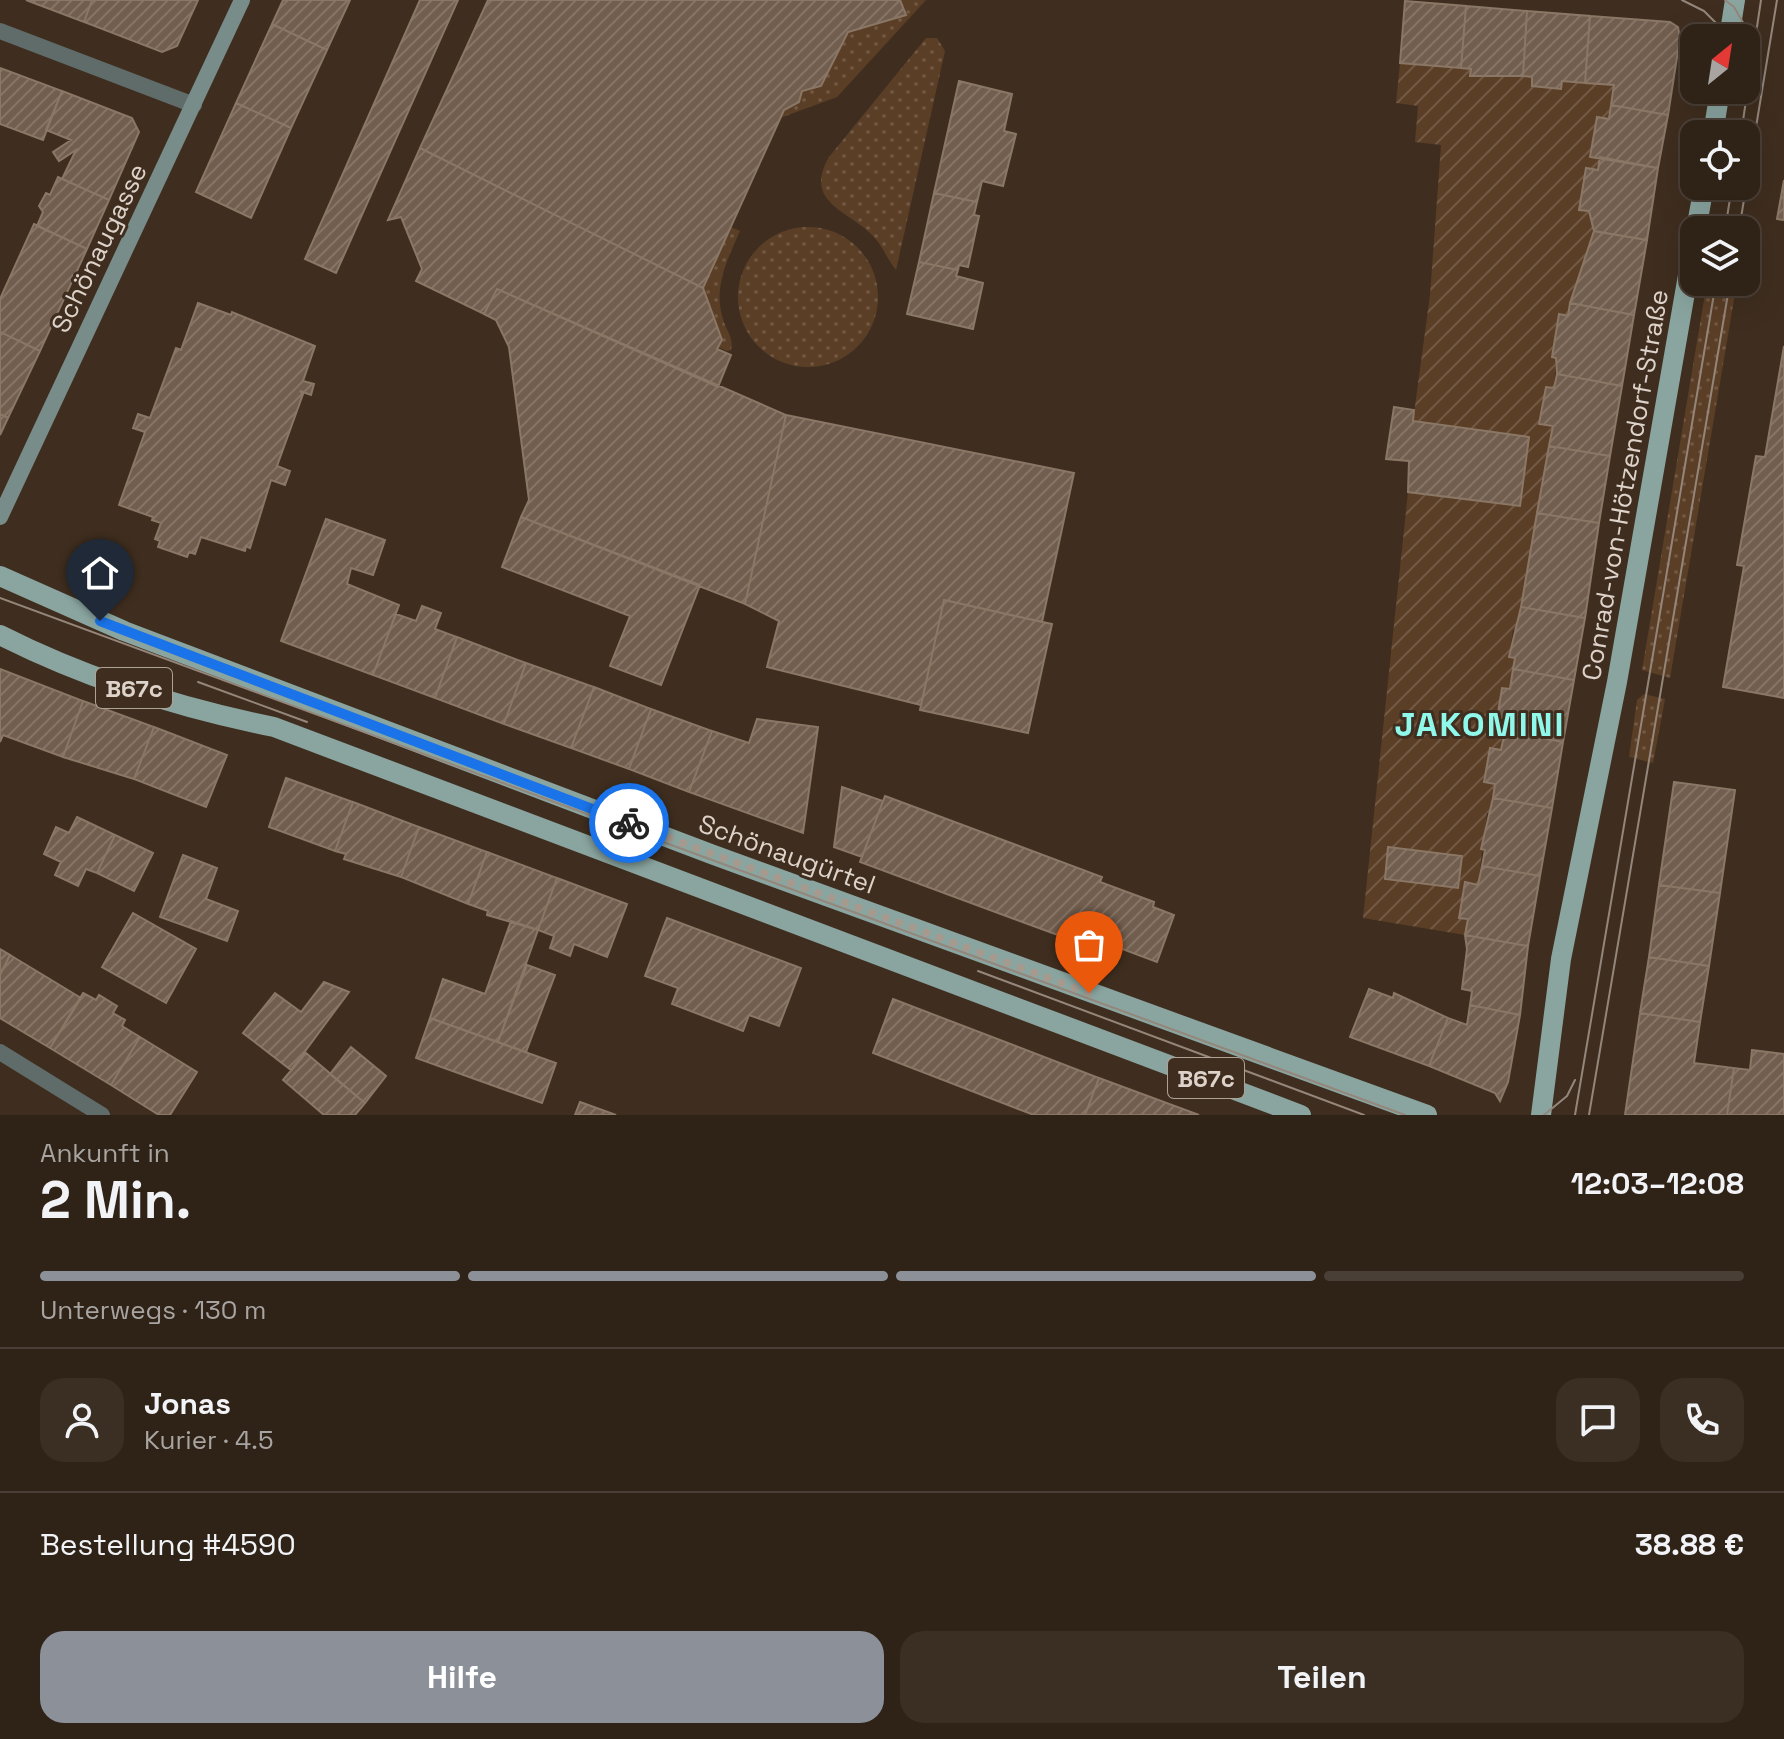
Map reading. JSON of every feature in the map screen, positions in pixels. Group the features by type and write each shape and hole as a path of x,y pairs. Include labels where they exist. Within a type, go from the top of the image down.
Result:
{"main road":[{"name":"Schönaugasse","path":"0,517 242,0"},
{"path":"1731,24 1735,0"},
{"name":"Conrad-von-Hötzendorf-Straße","path":"1541,1115 1561,959 1617,682 1684,296"},
{"name":"Schönaugürtel","path":"0,576 124,631 696,848 1427,1115"},
{"name":"B67c","path":"0,635 183,705 274,727 1301,1115"}],"street":[{"path":"0,31 194,105"},
{"path":"0,1052 102,1115"}],"shaded area":[{"path":"900,0 926,0 837,97 780,118 784,110 799,102 802,91 821,86 848,32 906,15"},
{"path":"926,38 937,38 945,51 896,270 875,238 831,203 821,185 822,172 829,157"},
{"path":"1400,63 1471,69 1471,76 1532,77 1533,86 1561,89 1562,81 1614,85 1609,119 1597,117 1590,156 1600,157 1598,170 1586,169 1579,209 1589,211 1594,231 1568,316 1559,315 1552,357 1556,358 1554,388 1546,387 1539,423 1553,426 1517,630 1513,630 1509,656 1515,658 1510,689 1502,688 1497,718 1506,721 1490,813 1487,813 1478,885 1466,882 1460,918 1468,919 1465,935 1363,918 1408,492 1519,506 1529,437 1413,421 1430,295 1441,145 1415,142 1418,106 1396,103"},
{"path":"731,227 740,231 721,285 720,308 731,341 731,350 727,351 718,347 722,339 703,288"},
{"path":"808,227 835,233 857,248 872,270 878,297 872,324 857,346 835,361 808,367 781,361 759,346 744,324 738,297 744,270 759,248 781,233"},
{"path":"1705,296 1735,296 1670,678 1642,670"},
{"path":"1644,694 1665,699 1653,763 1629,757 1637,700"}],"building":[{"path":"26,0 92,0 84,22"},
{"path":"92,0 198,0 177,46 162,52 84,22"},
{"path":"283,0 350,0 327,50 272,24"},
{"path":"420,0 458,0 336,273 305,259"},
{"path":"488,0 900,0 906,15 848,32 821,86 802,91 799,102 784,110 703,288 420,148"},
{"path":"1405,1 1466,6 1461,68 1400,63"},
{"path":"1466,6 1527,11 1523,76 1470,76 1471,69 1461,68"},
{"path":"1527,11 1590,16 1585,83 1562,81 1561,89 1532,86 1532,77 1523,76"},
{"path":"1590,16 1670,22 1678,27 1680,38 1668,115 1611,105 1614,85 1585,83"},
{"path":"272,24 327,50 291,128 236,103"},
{"path":"0,68 62,91 43,140 0,124"},
{"path":"959,81 1012,94 1004,131 1016,134 1003,186 982,181 977,202 934,193"},
{"path":"62,91 132,118 139,132 109,200 62,179 76,150 59,161 53,152 71,140 46,130"},
{"path":"236,103 291,128 251,218 196,192"},
{"path":"1611,105 1668,115 1658,168 1590,157 1597,117 1609,119"},
{"path":"420,148 703,288 722,340 717,349 731,355 718,387 497,289 484,314 416,281 422,269 401,217 388,220"},
{"path":"1600,157 1658,168 1647,240 1594,231 1589,211 1579,210 1586,168 1598,170"},
{"path":"58,177 109,200 87,249 37,226 43,212 39,206 46,193 50,195"},
{"path":"1784,180 1784,220 1777,219"},
{"path":"934,193 977,202 974,215 979,216 968,267 959,265 958,270 919,262"},
{"path":"34,224 87,249 40,351 0,332 0,299"},
{"path":"1594,231 1647,240 1634,315 1570,303"},
{"path":"919,262 958,270 956,276 983,283 973,329 907,314"},
{"path":"497,289 786,415 745,604 521,517 529,500 509,347 496,320 484,314"},
{"path":"198,303 231,315 232,312 315,346 303,381 314,384 311,395 300,391 303,394 277,466 290,471 285,485 271,480 250,548 246,546 245,551 201,537 195,554 189,552 187,557 158,547 160,541 155,539 161,523 119,505 145,432 133,428 138,414 150,418 176,348 181,350"},
{"path":"1570,303 1634,315 1622,386 1557,374 1556,358 1552,357 1559,314 1568,316"},
{"path":"0,332 40,351 8,418 0,414"},
{"path":"1784,346 1784,698 1723,687 1744,566 1737,565 1756,456 1765,457"},
{"path":"1557,374 1622,386 1610,456 1549,446 1553,426 1539,424 1546,387 1554,388"},
{"path":"1394,407 1414,410 1413,421 1529,437 1520,506 1408,492 1409,461 1386,459"},
{"path":"0,414 8,418 0,435"},
{"path":"786,415 1074,473 1042,622 944,600 921,705 767,667 779,621 745,604"},
{"path":"1549,446 1610,456 1599,523 1537,513"},
{"path":"1537,513 1599,523 1585,618 1521,607"},
{"path":"521,517 700,585 661,685 610,666 630,616 502,567"},
{"path":"326,519 385,540 373,575 351,568 347,584 399,605 373,675 281,641"},
{"path":"944,600 1052,624 1028,733 920,710"},
{"path":"422,606 441,613 435,629 457,637 435,698 373,675 396,614 416,621"},
{"path":"1521,607 1585,618 1574,680 1513,669 1515,658 1509,657"},
{"path":"457,637 526,663 504,724 435,698"},
{"path":"526,663 594,687 571,748 504,724"},
{"path":"0,669 83,701 63,757 3,735 0,742"},
{"path":"1513,669 1574,680 1563,742 1505,731 1506,721 1497,719 1502,688 1510,689"},
{"path":"594,687 651,709 629,769 571,748"},
{"path":"83,701 154,727 134,779 63,757"},
{"path":"651,709 712,731 689,792 629,769"},
{"path":"757,719 818,727 803,833 689,792 712,731 749,743"},
{"path":"154,727 227,755 206,807 134,779"},
{"path":"1505,731 1563,742 1552,808 1493,798 1495,784 1484,782 1490,748 1501,750"},
{"path":"286,778 353,802 335,851 269,827"},
{"path":"1674,782 1735,790 1720,893 1659,885"},
{"path":"842,787 883,801 862,857 834,847"},
{"path":"885,796 1102,877 1100,882 1154,902 1153,907 1174,915 1157,962 1077,932 1074,941 860,862"},
{"path":"1493,798 1552,808 1540,876 1482,866 1485,850 1481,849"},
{"path":"353,802 419,827 401,877 344,859 346,854 335,851"},
{"path":"77,817 115,835 97,873 86,869 78,886 55,875 61,862 44,854 56,827 69,833"},
{"path":"419,827 487,852 468,904 401,877"},
{"path":"115,835 153,853 134,891 97,873"},
{"path":"1388,847 1462,856 1458,888 1385,879"},
{"path":"487,852 557,878 538,930 487,915 488,911 468,904"},
{"path":"183,855 217,868 206,899 238,911 227,941 160,917"},
{"path":"1482,866 1540,876 1528,946 1465,935 1468,919 1459,918 1465,882 1478,885"},
{"path":"557,878 627,904 607,957 574,944 570,956 550,948 554,936 538,930"},
{"path":"1659,885 1720,893 1709,966 1649,957"},
{"path":"133,913 196,949 166,1003 102,967"},
{"path":"667,918 801,968 779,1026 749,1015 743,1031 672,1004 678,988 645,976"},
{"path":"511,921 538,930 498,1042 430,1018 443,979 485,994"},
{"path":"1465,935 1528,946 1520,1015 1470,1005 1472,991 1462,989 1467,949"},
{"path":"0,949 10,955 0,975"},
{"path":"10,955 81,998 50,1048 0,1018 0,975"},
{"path":"1649,957 1709,966 1700,1022 1640,1013"},
{"path":"527,965 555,975 526,1052 498,1042"},
{"path":"324,982 349,992 291,1070 243,1033 275,993 301,1012"},
{"path":"1369,989 1393,998 1394,993 1448,1018 1429,1066 1350,1037"},
{"path":"83,993 96,1000 99,995 117,1006 113,1013 125,1020 122,1026 140,1037 111,1085 50,1048"},
{"path":"893,999 1099,1078 1085,1115 1034,1115 873,1053"},
{"path":"1470,1005 1520,1015 1508,1082 1500,1101 1495,1093 1429,1066 1448,1018 1467,1025"},
{"path":"1640,1013 1700,1022 1694,1063 1734,1068 1727,1115 1625,1115"},
{"path":"430,1018 556,1063 542,1103 416,1058"},
{"path":"140,1037 197,1072 170,1115 159,1115 111,1085"},
{"path":"351,1047 386,1076 365,1103 330,1074"},
{"path":"1752,1050 1784,1054 1784,1115 1727,1115 1734,1068 1750,1070"},
{"path":"306,1053 365,1103 355,1115 324,1115 283,1080"},
{"path":"1099,1078 1199,1115 1085,1115"},
{"path":"580,1102 616,1115 575,1115"}],"tram line":[{"path":"1682,0 1704,11 1717,24"},
{"path":"1725,0 1734,7 1744,24"},
{"path":"1743,120 1761,0"},
{"path":"1741,216 1777,0"},
{"path":"1727,216 1730,200"},
{"path":"1575,1115 1714,296"},
{"path":"1589,1115 1728,296"},
{"path":"0,598 1405,1115"},
{"path":"198,682 307,722"},
{"path":"978,971 1364,1115"},
{"path":"1544,1115 1567,1096 1575,1080"}],"way so far":[{"path":"629,823 1089,993"}],"district":[{"name":"JAKOMINI","path":"1480,724"}],"route":[{"path":"100,621 629,823"}]}
